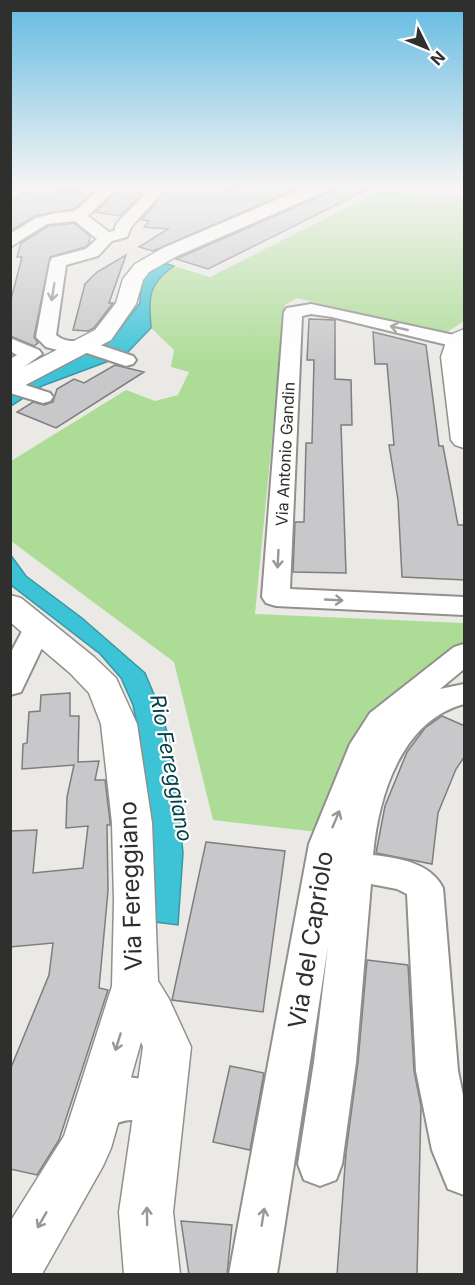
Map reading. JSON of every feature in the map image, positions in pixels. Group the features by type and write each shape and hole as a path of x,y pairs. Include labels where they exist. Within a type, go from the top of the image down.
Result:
{"street":[{"path":"46,337 58,262 94,252 102,245"},
{"path":"21,386 103,335 126,304 133,279 142,268 186,245"},
{"name":"Via Antonio Gandin","path":"459,348 332,312 311,309 293,312 276,597 465,606"},
{"path":"10,335 46,337 52,343 84,348 123,359"},
{"path":"10,344 32,354 21,386"},
{"path":"459,348 464,436"},
{"name":"Via Fereggiano","path":"10,605 82,665 104,687 119,724 132,823 135,986 153,1014 167,1047 146,1212 152,1275"},
{"path":"13,672 38,629"},
{"name":"Via del Capriolo","path":"253,1275 326,844 366,744 381,721 465,654"},
{"name":"Via del Capriolo","path":"320,1164 335,1062 358,832 380,761 398,736 417,716 440,700 465,694"},
{"name":"Via del Capriolo","path":"355,869 364,868 387,872 417,881 425,888 437,1071 454,1150 465,1173"},
{"path":"14,1275 19,1260 85,1148 135,986"},
{"path":"97,1110 114,1099 141,1099 160,1107"}],"green space":[{"path":"273,245 464,245 464,321 444,334 297,298 285,305 255,614 464,623 464,640 459,653 318,832 213,820 174,662 11,541 11,461 126,390 155,401 178,395 189,372 171,367 174,350 151,328 152,292 159,279 174,266 210,277"}],"water":[{"path":"161,262 174,266 154,286 150,300 151,328 125,355 42,386 11,406 11,393 27,382 113,338 140,303 141,279"},
{"name":"Rio Fereggiano","path":"10,554 26,576 82,618 145,673 161,711 173,753 183,853 178,925 155,922 140,740 133,705 121,678 100,654 11,585"}],"building":[{"path":"20,245 87,245 50,257 34,337 38,343 34,346 10,336 10,303 22,257 17,257"},
{"path":"142,245 167,245 153,251 139,247"},
{"path":"208,245 256,245 208,269 176,259"},
{"path":"126,255 109,303 113,303 94,328 88,331 73,330 85,284 97,272"},
{"path":"309,319 335,320 335,379 351,380 352,425 341,425 346,573 293,572 295,522 304,522 306,443 312,443 314,360 307,360"},
{"path":"373,332 426,345 439,446 443,446 458,525 465,525 465,580 402,577 398,500 389,445 394,445 387,364 375,364"},
{"path":"115,365 144,372 56,428 17,412 33,402 44,405 53,402 57,389 74,379 84,383"},
{"path":"70,693 70,716 79,716 78,762 99,761 95,780 105,780 110,825 107,825 108,891 99,988 108,990 59,1140 37,1175 10,1169 10,1070 49,975 53,943 10,947 10,831 37,830 33,873 83,868 88,826 66,828 67,797 74,765 22,769 23,744 27,743 29,712 40,711 41,695"},
{"path":"442,716 465,726 465,756 456,769 438,813 432,864 376,853 385,806 407,752 425,728"},
{"path":"206,842 285,851 263,1012 172,1000"},
{"path":"367,960 408,965 414,1071 421,1106 417,1275 337,1275 346,1152 358,1062"},
{"path":"230,1066 264,1073 250,1150 213,1142"},
{"path":"181,1221 232,1225 227,1275 189,1275"}]}
